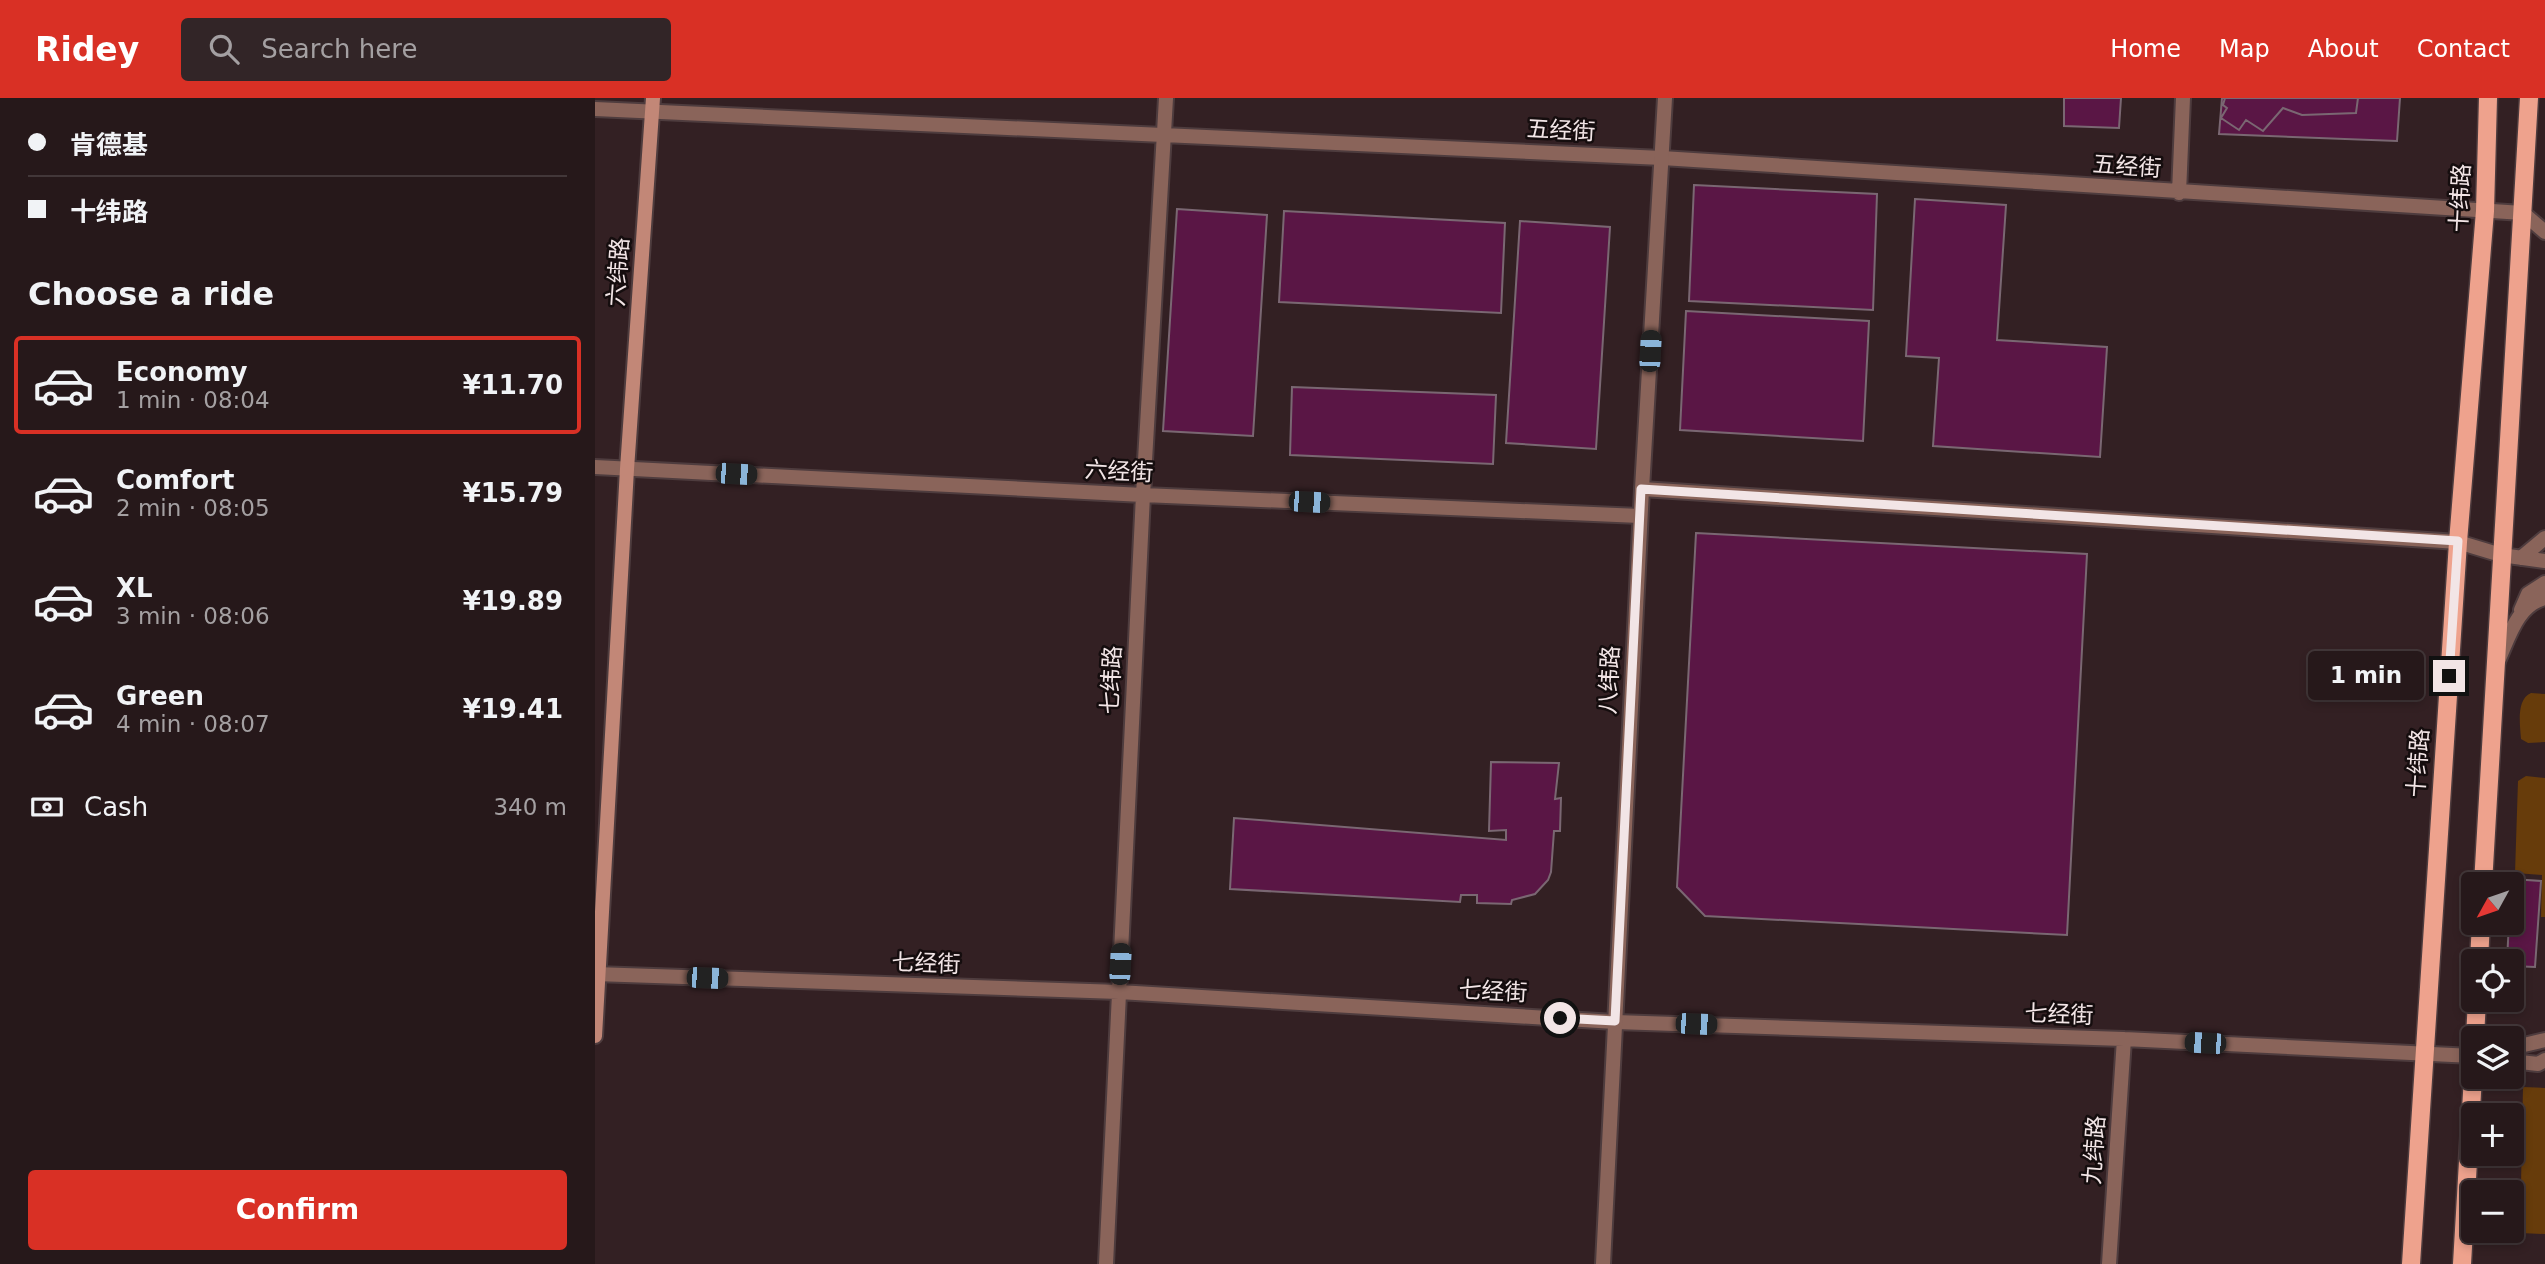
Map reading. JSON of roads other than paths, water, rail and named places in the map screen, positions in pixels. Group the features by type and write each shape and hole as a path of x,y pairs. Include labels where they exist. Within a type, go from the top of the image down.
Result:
{"main road":[{"name":"十纬路","path":"2411,1264 2458,541 2485,211 2488,98"},
{"path":"2484,872 2529,98"},
{"name":"六纬路","path":"595,1036 596,974 627,469 653,105"},
{"path":"2462,1264 2472,1089"}],"street":[{"name":"七纬路","path":"1105,1264 1143,495 1166,98"},
{"name":"八纬路","path":"1603,1264 1641,489 1665,98"},
{"path":"2179,193 2183,98"},
{"name":"五经街","path":"595,109 653,105 1165,134 1662,158 2523,213"},
{"path":"2523,213 2545,232"},
{"name":"六经街","path":"595,467 1143,495 1640,516"},
{"path":"1641,489 2458,541 2501,555 2545,561"},
{"path":"2521,558 2545,538"},
{"path":"2495,668 2528,594 2545,583"},
{"path":"2519,615 2526,607 2545,598"},
{"name":"七经街","path":"596,974 1119,992 1615,1021 2124,1039 2461,1056"},
{"name":"九纬路","path":"2109,1264 2124,1039"},
{"path":"2524,1045 2545,1040"},
{"path":"2524,1063 2543,1066"}]}
